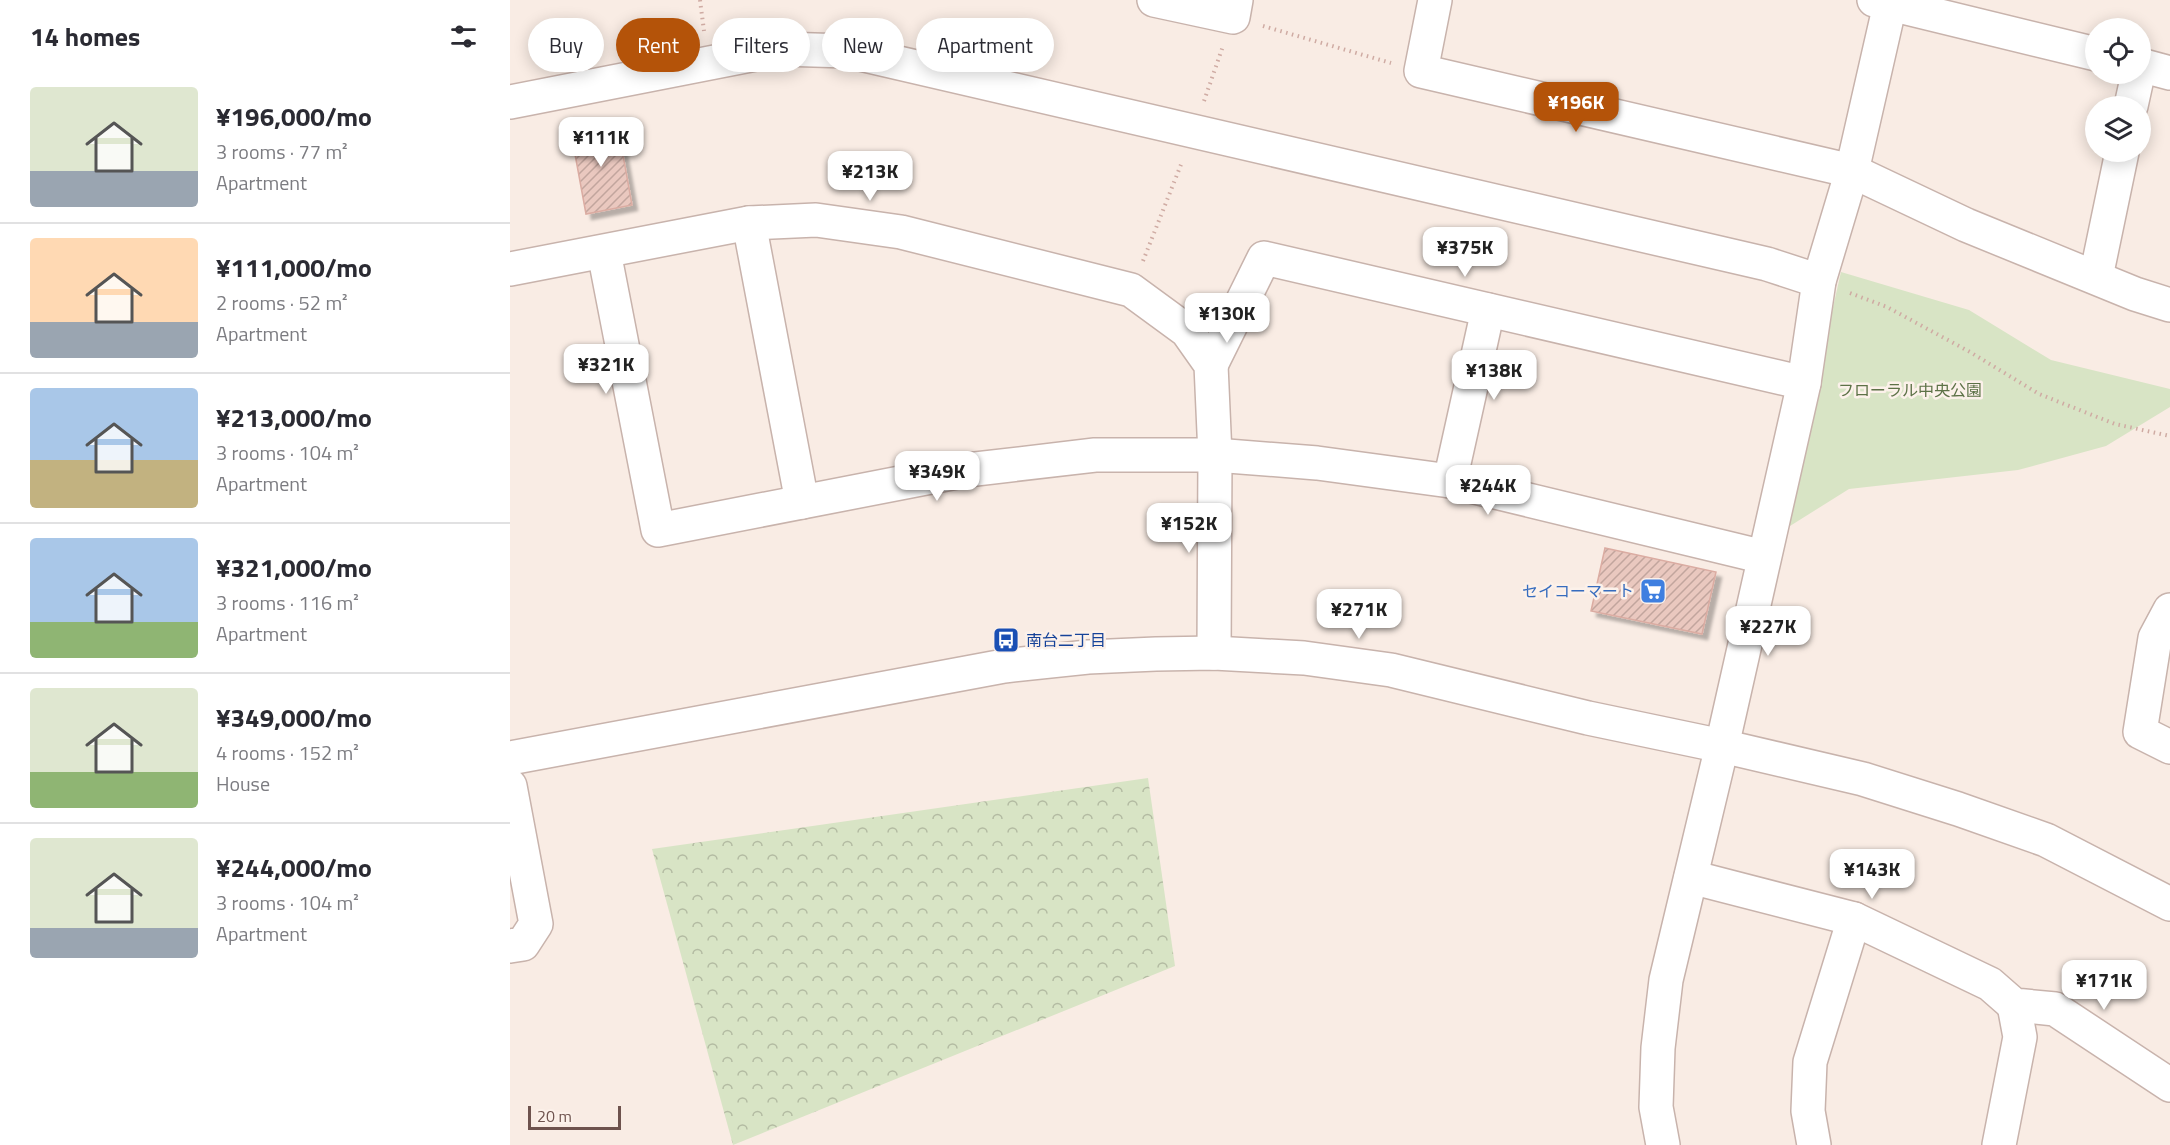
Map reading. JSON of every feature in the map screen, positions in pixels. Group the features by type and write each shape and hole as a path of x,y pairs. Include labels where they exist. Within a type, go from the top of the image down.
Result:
{"street":[{"path":"1154,0 1234,9"},
{"path":"1435,0 1420,71 1852,171 1966,225 2135,294 2170,305"},
{"path":"1663,1145 1656,1107 1658,1048 1666,980 1722,746 1804,383 1819,281 1852,171 1885,1 2085,51"},
{"path":"510,102 781,49 847,51 1767,264 1819,281"},
{"path":"2151,68 2170,73"},
{"path":"2096,277 2120,162"},
{"path":"510,269 748,222 816,220 901,232 1131,291 1187,332 1211,365"},
{"path":"748,222 802,502"},
{"path":"604,252 658,530 967,471 1095,455 1215,455 1317,463 1450,481 1764,557"},
{"path":"1214,653 1215,455 1211,365 1264,258 1804,383"},
{"path":"1450,481 1488,310"},
{"path":"2170,610 2155,638 2140,732 2170,747"},
{"path":"510,758 1004,666 1088,657 1214,653 1304,658 1391,670 1588,718 1863,779 2046,840 2170,904"},
{"path":"510,786 536,924 523,944 510,946"},
{"path":"1691,877 1854,919 1990,984 2014,1005 2055,1009 2170,1085"},
{"path":"1814,1145 1808,1111 1810,1062 1854,919"},
{"path":"1999,1145 2020,1037 2014,1005"}],"path":[{"path":"1234,9 1420,71"},
{"path":"1819,281 1887,307 1970,352 2039,394 2115,424 2170,436"}],"green space":[{"name":"フローラル中央公園","path":"1841,272 1969,310 2051,360 2170,389 2170,407 2106,446 2018,470 1849,489 1782,531"},
{"path":"1148,778 1175,966 733,1145 652,849"}],"building":[{"path":"606,120 608,135 619,133 632,205 586,214 570,127"},
{"name":"セイコーマート","path":"1605,548 1716,572 1702,634 1591,611"}],"place":[{"name":"セイコーマート","path":"1653,591"},
{"name":"南台二丁目","path":"1006,640"}]}
